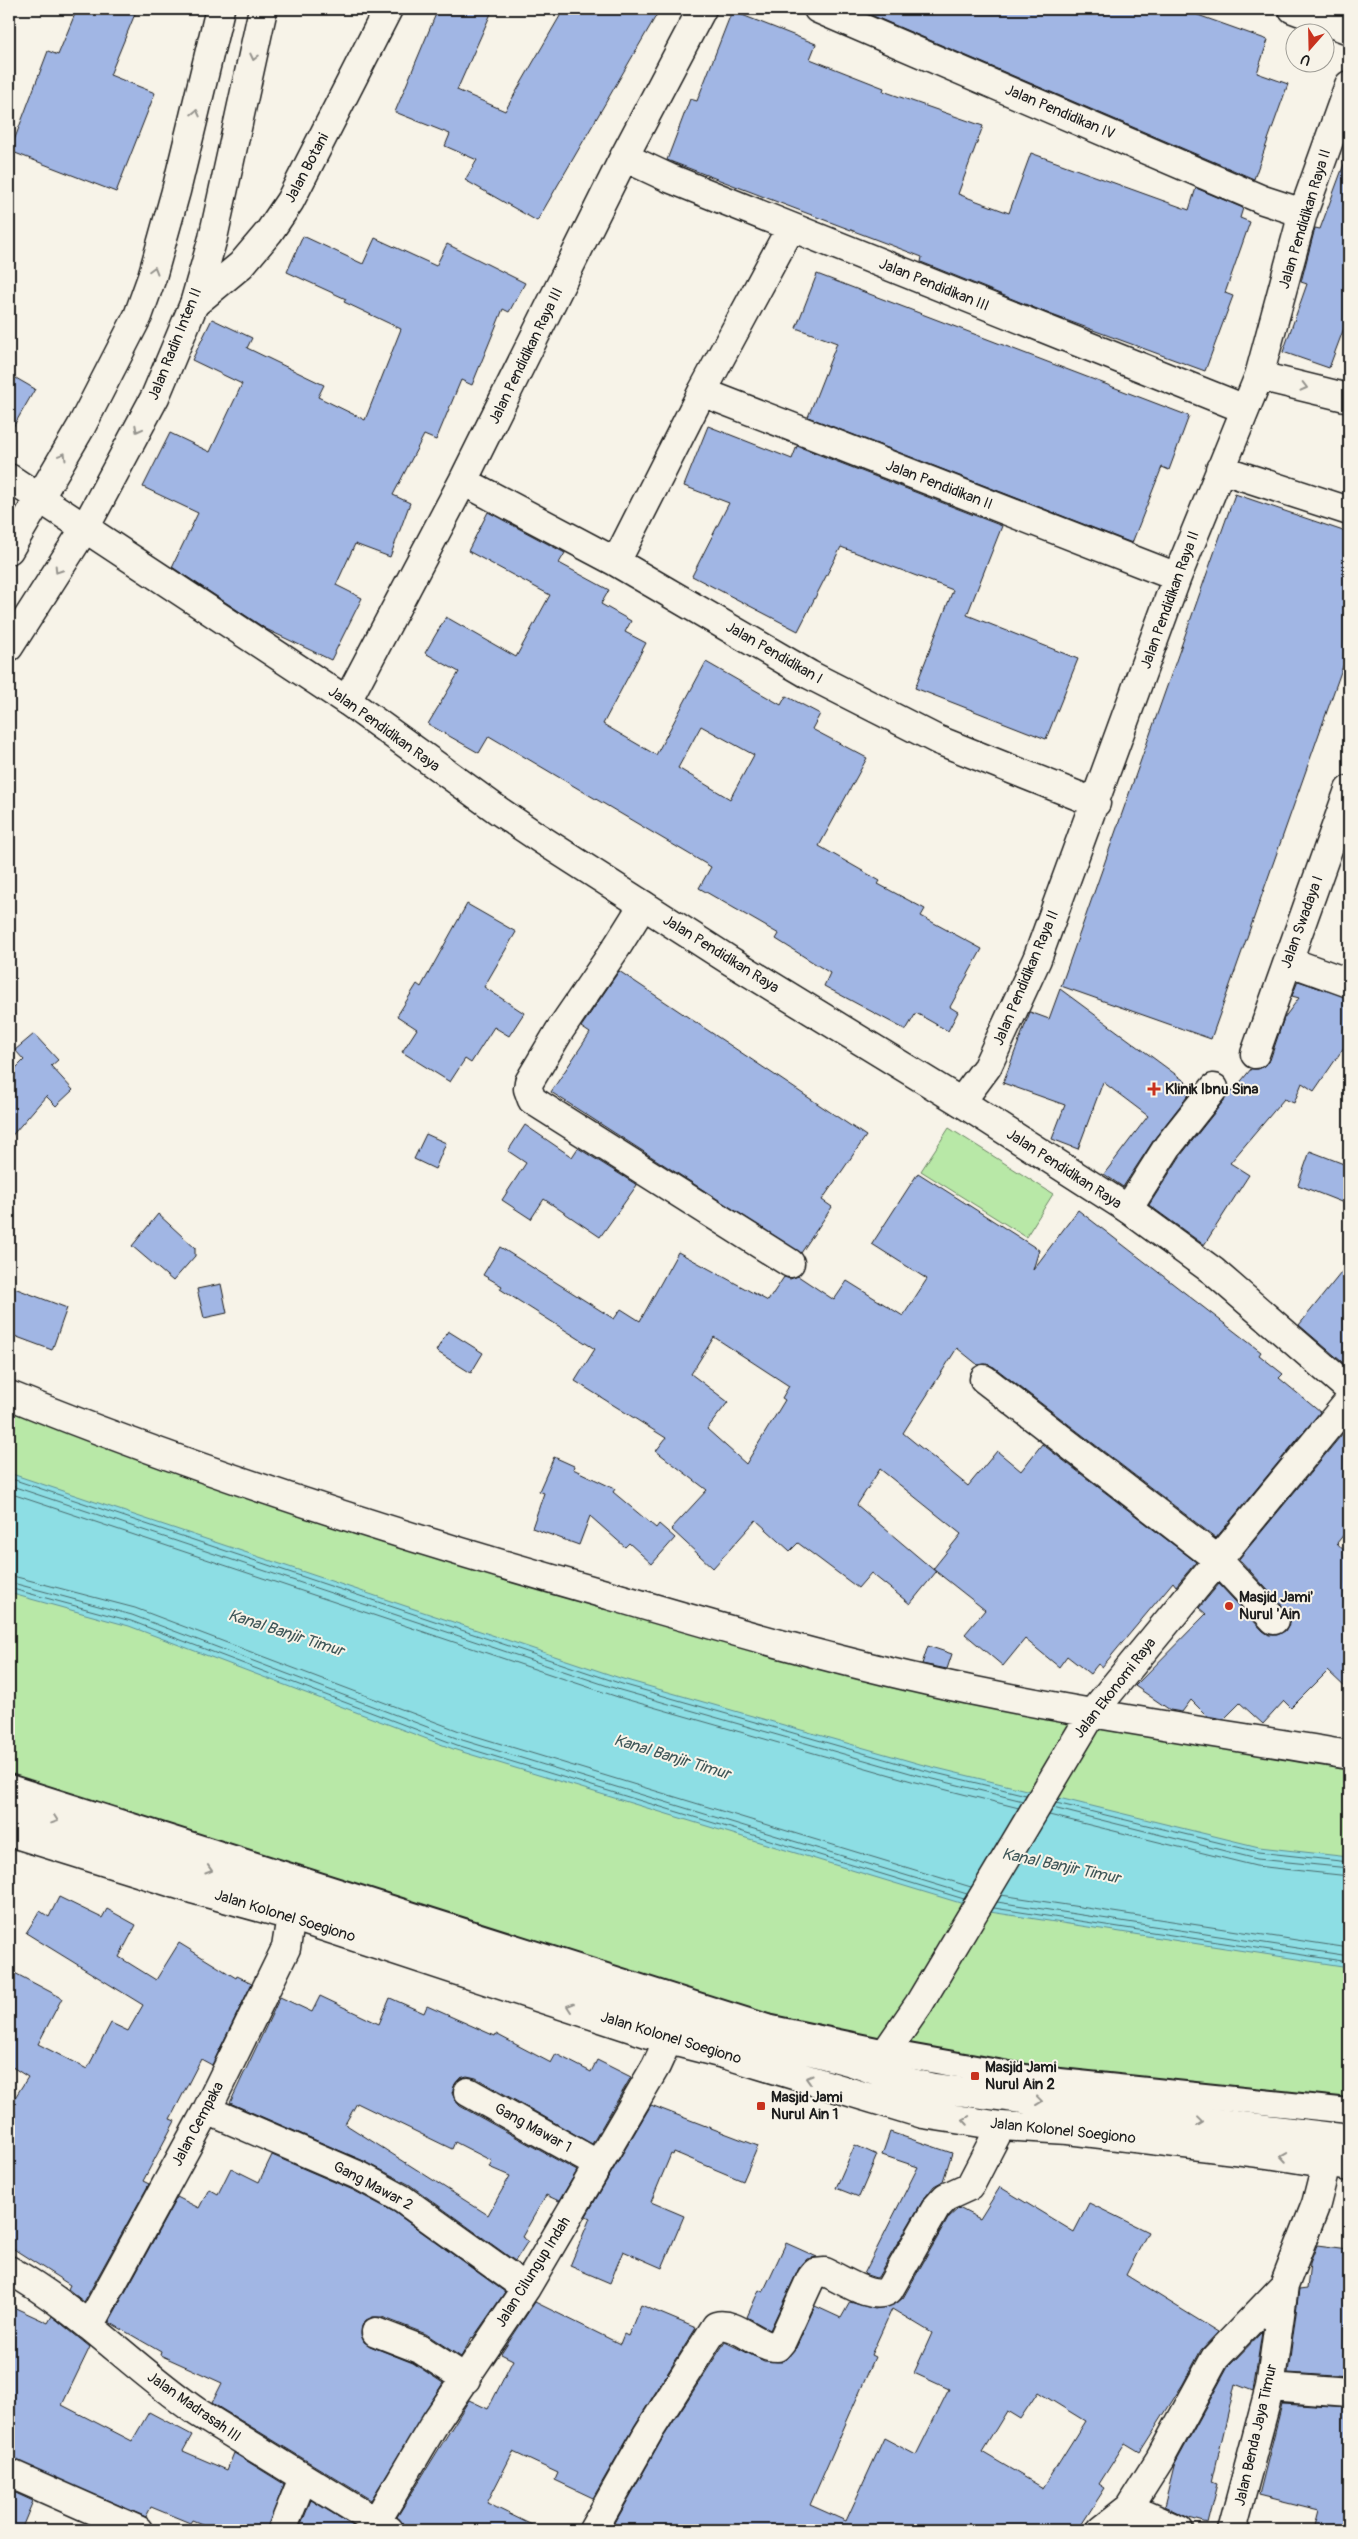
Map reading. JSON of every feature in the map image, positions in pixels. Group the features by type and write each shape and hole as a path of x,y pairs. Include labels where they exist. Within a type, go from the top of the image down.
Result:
{"street":[{"path":"9,550 85,419 138,316 152,278 179,181 220,9"},
{"name":"Jalan Radin Inten II","path":"9,647 85,528 155,397 194,304 213,238 263,9"},
{"name":"Jalan Botani","path":"194,304 241,265 269,232 290,201 388,9"},
{"name":"Jalan Pendidikan Raya III","path":"346,701 464,482 624,157 702,9"},
{"name":"Jalan Pendidikan IV","path":"818,9 1263,200 1303,213"},
{"path":"1293,9 1349,30"},
{"name":"Jalan Pendidikan Raya II","path":"960,1102 987,1067 1037,959 1096,803 1177,577 1259,376 1303,213 1349,85"},
{"name":"Jalan Pendidikan III","path":"624,157 669,178 1208,396 1245,409"},
{"path":"616,562 702,392 791,227"},
{"path":"1259,376 1349,398"},
{"name":"Jalan Pendidikan II","path":"702,392 1177,577"},
{"path":"1220,469 1349,511"},
{"name":"Jalan Pendidikan Raya","path":"9,478 346,701 499,811 643,905 960,1102 1128,1210 1213,1271 1349,1389"},
{"name":"Jalan Pendidikan I","path":"464,482 616,562 810,675 938,740 1096,803"},
{"name":"Jalan Swadaya I","path":"1255,1054 1349,790"},
{"path":"643,905 560,1030 529,1082 529,1094 532,1100 790,1263"},
{"path":"1288,961 1349,983"},
{"path":"1128,1210 1168,1146 1214,1088"},
{"path":"984,1379 1217,1559 1274,1620"},
{"path":"9,1395 128,1443 313,1507 462,1553 753,1636 968,1689 1087,1722 1349,1755"},
{"name":"Jalan Ekonomi Raya","path":"886,2052 919,2004 1087,1722 1217,1559 1349,1401"},
{"path":"9,1787 767,2027 886,2052 1031,2078 1349,2111"},
{"name":"Jalan Kolonel Soegiono","path":"9,1804 671,2027 727,2055 923,2114 1001,2126 1068,2130 1338,2165"},
{"name":"Jalan Kolonel Soegiono","path":"9,1832 192,1889 671,2027 852,2062 909,2082 934,2088 1341,2138"},
{"name":"Jalan Cempaka","path":"88,2326 207,2110 286,1948 291,1916"},
{"name":"Jalan Cilungup Indah","path":"382,2526 436,2421 526,2288 656,2066 671,2027"},
{"path":"852,2062 865,2052 886,2052"},
{"path":"886,2052 909,2082"},
{"name":"Gang Mawar 1","path":"468,2092 597,2164"},
{"name":"Gang Mawar 2","path":"207,2110 360,2176 402,2199 526,2288"},
{"path":"593,2530 648,2433 716,2326 727,2325 772,2347 777,2347 782,2341 811,2278 820,2272 825,2272 871,2294 883,2294 888,2290 936,2208 946,2197 970,2186 1001,2126"},
{"name":"Jalan Benda Jaya Timur","path":"1232,2530 1270,2387 1284,2286 1316,2204 1338,2165 1341,2138"},
{"name":"Jalan Madrasah III","path":"9,2270 39,2287 172,2395 382,2526"},
{"path":"1101,2530 1129,2508 1160,2459 1215,2358 1284,2286"},
{"path":"376,2332 420,2350 466,2379"},
{"path":"1270,2387 1349,2393"},
{"path":"9,2473 138,2530"},
{"path":"282,2530 304,2478"},
{"path":"1129,2508 1179,2530"}],"green space":[{"path":"949,1128 1053,1194 1026,1237 921,1171"},
{"path":"9,1394 501,1565 1093,1712 1349,1755 1349,2139 934,2088 9,1804"}],"water":[{"name":"Kanal Banjir Timur","path":"9,1473 623,1679 920,1764 1259,1847 1349,1857 1349,1967 990,1912 456,1750 129,1626 9,1593"}],"building":[{"path":"77,9 137,9 110,75 155,93 116,192 10,151 48,51 58,55"},
{"path":"438,9 493,9 457,90 505,111 564,9 660,9 537,221 465,180 477,160 445,146 450,134 395,112"},
{"path":"857,9 1181,9 1268,40 1257,73 1288,84 1254,179"},
{"path":"732,11 816,44 810,59 884,88 883,91 983,126 958,194 1009,213 1031,153 1189,210 1196,188 1243,208 1240,218 1250,222 1225,293 1233,296 1205,371 1052,315 921,262 922,257 667,160 690,99 697,101"},
{"path":"1347,156 1349,157 1349,330 1344,328 1329,368 1283,352 1307,284 1301,282 1315,228 1320,229"},
{"path":"303,236 363,264 375,238 436,266 447,244 525,283 509,312 503,309 472,385 461,380 436,440 424,435 393,495 410,503 390,557 355,544 336,585 362,598 331,660 266,629 172,567 198,513 143,487 170,433 210,452 242,384 192,360 212,319 252,338 247,348 324,385 318,397 365,420 401,329 344,302 346,299 287,272"},
{"path":"817,274 1189,416 1169,470 1162,467 1132,543 808,417 837,343 796,328"},
{"path":"9,374 35,389 9,434"},
{"path":"708,426 792,459 797,446 1002,526 967,615 1078,659 1046,739 915,688 953,590 841,547 798,631 692,576 729,503 684,486"},
{"path":"1235,494 1349,533 1349,649 1211,1039 1061,986"},
{"path":"488,512 565,553 559,563 609,590 601,604 631,621 625,632 646,643 603,724 656,755 706,662 781,705 786,696 820,714 812,729 867,758 819,846 880,881 878,884 925,909 921,916 982,949 950,1007 958,1012 948,1031 916,1013 906,1030 824,986 830,973 776,939 779,934 699,888 711,867 489,736 479,753 428,724 459,672 425,653 446,617 516,657 550,595 468,551","holes":["701,726 754,755 730,799 678,768"]},
{"path":"467,904 516,932 484,987 524,1013 509,1036 494,1027 471,1063 465,1059 450,1082 402,1052 417,1029 397,1016 417,984 421,987"},
{"path":"619,971 866,1136 822,1200 832,1207 801,1253 551,1092 590,1033 581,1027"},
{"path":"1298,981 1349,998 1349,1040 1314,1091 1302,1083 1294,1103 1284,1099 1230,1163 1249,1175 1204,1245 1149,1205 1181,1155 1226,1098 1229,1088 1233,1091 1251,1069 1265,1066 1270,1060 1284,1018 1299,998 1292,996"},
{"path":"1060,989 1194,1088 1155,1138 1123,1187 1104,1174 1148,1116 1103,1082 1078,1149 1052,1139 1065,1105 1003,1083 1030,1012 1049,1019"},
{"path":"34,1034 58,1060 51,1066 73,1090 56,1106 46,1096 9,1139 9,1075 24,1060 15,1050"},
{"path":"525,1125 572,1157 578,1148 637,1185 600,1237 544,1199 531,1219 502,1200 526,1163 508,1151"},
{"path":"426,1134 446,1143 435,1169 414,1159"},
{"path":"1310,1151 1349,1166 1349,1205 1298,1185"},
{"path":"918,1173 1039,1250 1033,1270 1078,1210 1261,1352 1259,1355 1283,1374 1279,1378 1320,1412 1216,1538 994,1367 986,1364 978,1365 957,1348 903,1433 968,1486 997,1451 1021,1471 1042,1444 1196,1562 1176,1586 1173,1582 1102,1667 1098,1664 1090,1674 1067,1656 1059,1667 1025,1639 1003,1666 965,1634 985,1610 933,1569 961,1534 880,1469 857,1505 936,1572 910,1604 871,1573 858,1588 798,1543 790,1551 756,1520 713,1568 671,1529 707,1490 656,1451 666,1438 575,1381 595,1349 500,1289 502,1286 483,1275 500,1247 614,1319 621,1309 640,1321 678,1252 768,1301 784,1277 790,1279 798,1276 834,1300 847,1281 903,1316 927,1279 872,1244","holes":["714,1337 789,1386 782,1398 785,1400 746,1464 707,1429 728,1402 691,1374"]},
{"path":"158,1214 195,1248 195,1256 173,1281 132,1246"},
{"path":"1349,1263 1349,1368 1299,1325"},
{"path":"221,1284 227,1313 204,1318 197,1289"},
{"path":"9,1286 67,1308 52,1350 9,1334"},
{"path":"448,1331 483,1353 471,1373 436,1351"},
{"path":"1344,1432 1349,1436 1349,1528 1337,1543 1349,1556 1349,1691 1328,1671 1291,1708 1284,1701 1263,1724 1240,1703 1224,1719 1207,1716 1191,1700 1182,1712 1170,1710 1135,1686 1206,1614 1199,1608 1219,1584 1263,1631 1269,1635 1277,1635 1285,1631 1289,1624 1289,1616 1286,1610 1239,1559"},
{"path":"554,1457 574,1466 573,1469 615,1489 613,1492 656,1528 659,1524 675,1538 652,1564 629,1543 625,1547 590,1516 579,1545 532,1528 544,1493 539,1491"},
{"path":"928,1646 952,1654 947,1669 922,1664"},
{"path":"59,1897 102,1918 107,1909 136,1925 119,1957 156,1980 179,1943 236,1978 237,1976 252,1983 212,2065 201,2059 170,2119 175,2121 143,2181 149,2184 84,2302 68,2289 70,2285 9,2246 9,2107 28,2077 9,2065 9,1970 62,1998 38,2044 87,2069 111,2023 128,2031 143,2005 26,1933 40,1911 49,1917"},
{"path":"320,1996 379,2024 390,1998 424,2013 427,2006 495,2036 496,2034 551,2063 556,2054 591,2072 597,2060 631,2077 592,2144 476,2078 467,2076 460,2078 455,2084 452,2093 460,2106 577,2171 559,2201 546,2195 522,2237 528,2241 515,2261 410,2185 366,2162 230,2103 280,1997 312,2012","holes":["357,2103 452,2149 455,2142 492,2161 489,2167 510,2176 488,2215 345,2124"]},
{"path":"651,2105 758,2146 743,2181 674,2152 673,2155 671,2154 651,2202 684,2216 662,2268 623,2251 610,2283 570,2266 590,2218 586,2216"},
{"path":"890,2132 952,2153 943,2181 934,2186 923,2200 876,2278 864,2274 918,2167 882,2155"},
{"path":"855,2145 877,2155 859,2197 836,2188"},
{"path":"272,2155 353,2190 394,2212 505,2292 472,2337 461,2357 426,2334 382,2317 373,2317 366,2320 362,2326 361,2335 364,2342 413,2363 443,2383 371,2500 212,2403 222,2383 160,2355 161,2352 109,2322 177,2197 199,2208 209,2189 218,2194 231,2168 259,2182"},
{"path":"1000,2187 1074,2232 1089,2203 1148,2232 1126,2275 1218,2332 1201,2350 1183,2384 1140,2452 1125,2443 1099,2484 1105,2488 1078,2530 611,2530 661,2441 725,2342 764,2361 782,2362 796,2348 815,2306 841,2318 850,2302 875,2309 895,2304 903,2298 949,2217 959,2208 980,2219","holes":["892,2309 932,2333 914,2373 949,2389 916,2455 884,2438 846,2521 810,2505 875,2357 871,2355","1038,2392 1085,2421 1043,2488 982,2452 1007,2411 1020,2419"]},
{"path":"786,2243 817,2257 807,2259 799,2268 770,2330 747,2317 759,2290 763,2292"},
{"path":"1317,2245 1349,2249 1349,2377 1288,2373 1299,2290 1307,2289 1310,2263"},
{"path":"535,2302 620,2344 624,2334 628,2336 641,2305 696,2328 635,2425 593,2498 555,2480 558,2473 513,2452 487,2503 542,2530 405,2530 402,2522 397,2517 469,2400 488,2409 513,2360 501,2354"},
{"path":"9,2305 48,2323 52,2316 90,2347 62,2405 132,2441 149,2412 192,2435 183,2451 227,2470 234,2453 284,2484 267,2530 217,2530 192,2520 190,2523 151,2507 146,2517 9,2458"},
{"path":"1262,2332 1253,2391 1235,2384 1212,2482 1217,2484 1207,2523 1189,2518 1164,2506 1174,2466 1228,2367"},
{"path":"1282,2404 1349,2408 1349,2530 1314,2530 1319,2510 1259,2495"},
{"path":"9,2490 33,2501 21,2530 9,2530"},
{"path":"311,2500 358,2529 358,2530 299,2530"}],"place":[{"name":"Klinik Ibnu Sina","path":"1154,1089"},
{"name":"Masjid Jami' Nurul 'Ain","path":"1229,1606"},
{"name":"Masjid Jami Nurul Ain 2","path":"975,2076"},
{"name":"Masjid Jami Nurul Ain 1","path":"761,2106"}]}
